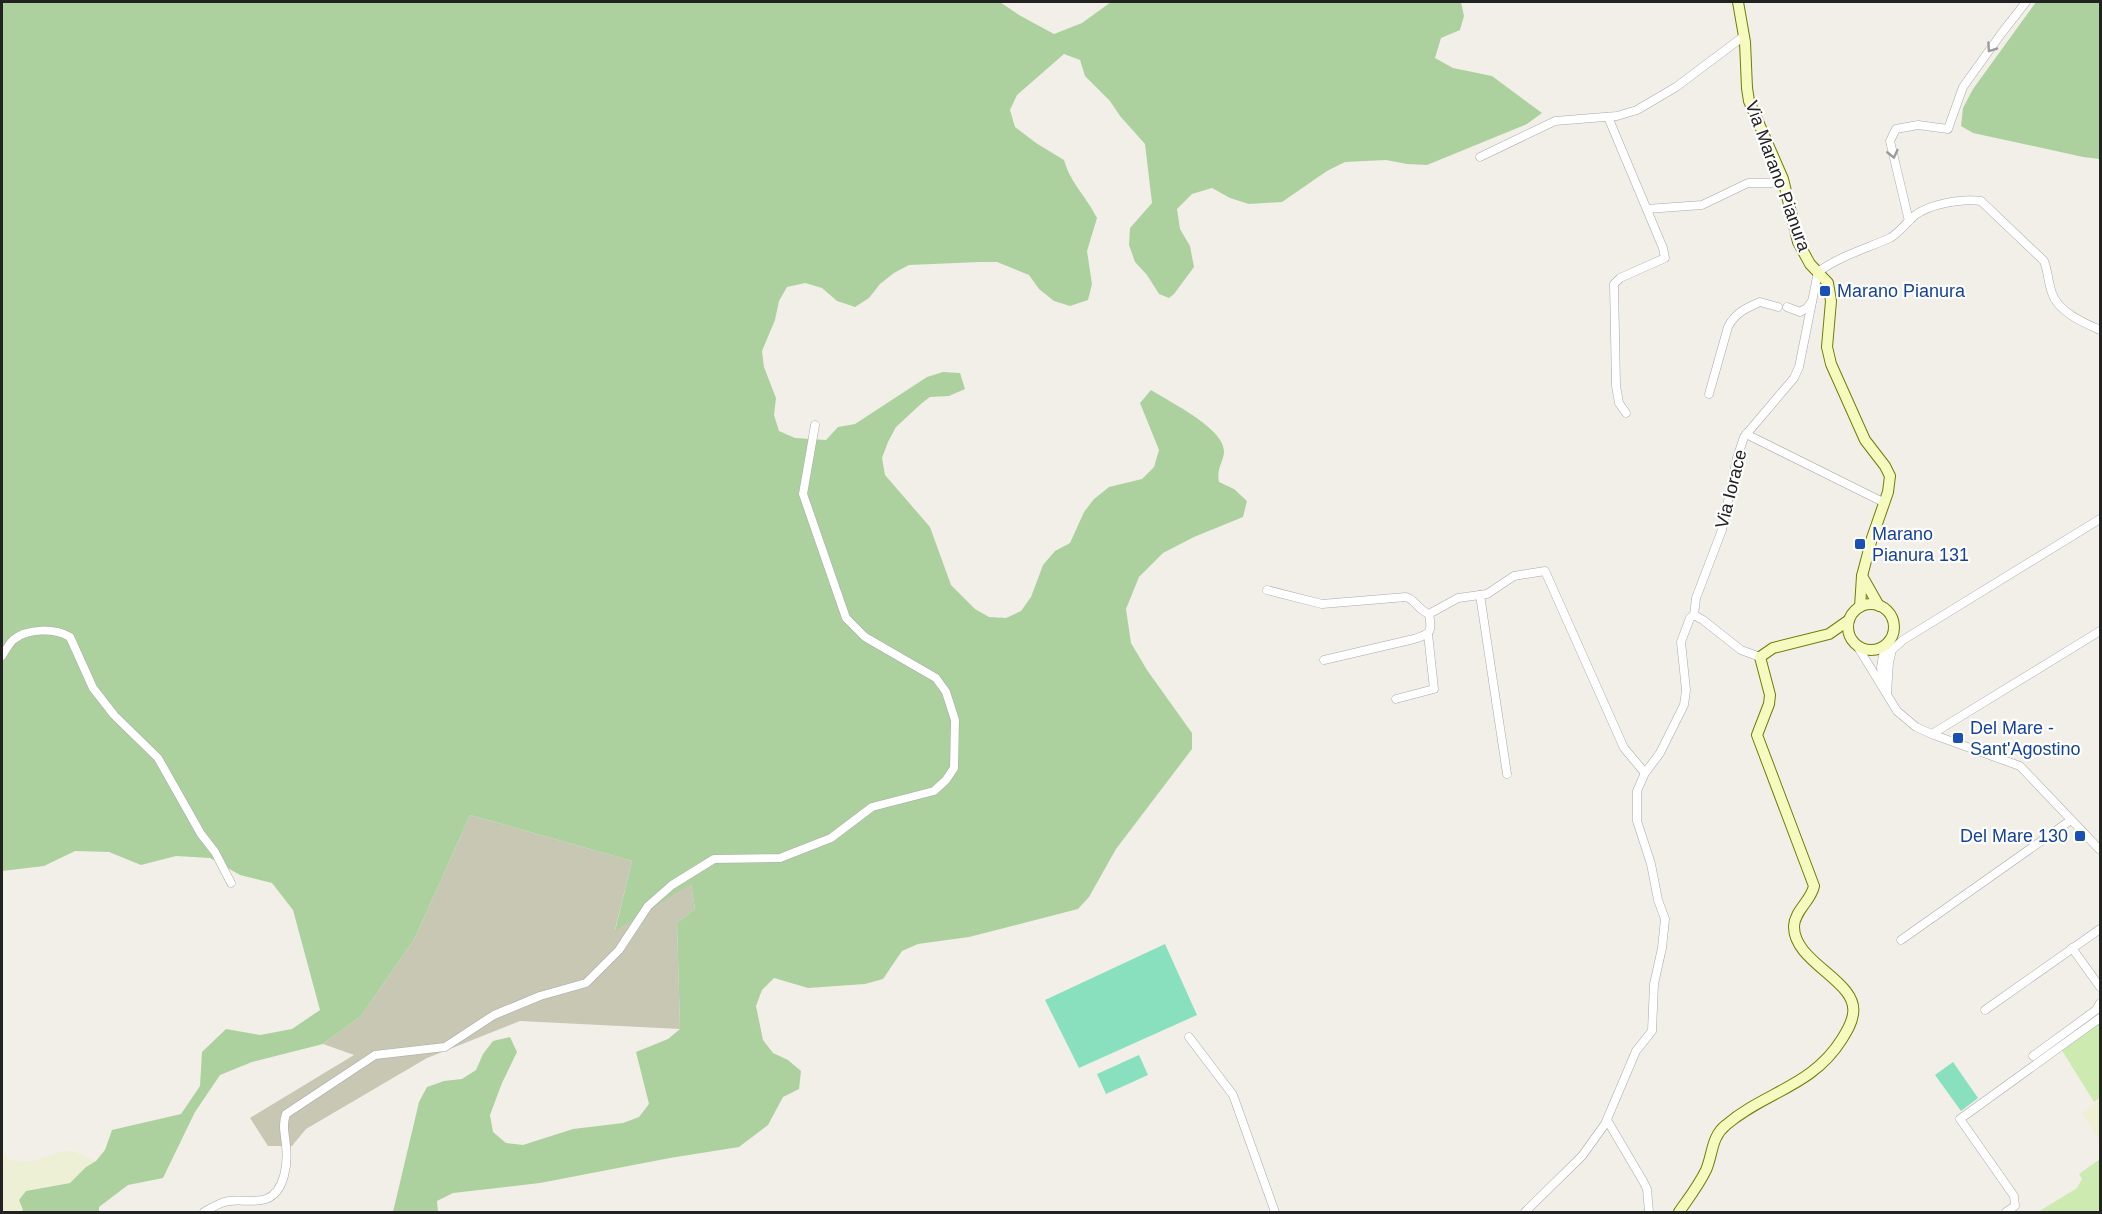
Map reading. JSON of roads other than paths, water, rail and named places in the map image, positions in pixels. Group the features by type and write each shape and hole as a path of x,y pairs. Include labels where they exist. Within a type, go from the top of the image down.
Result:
{"street":[{"name":"Via Marano Pianura","path":"1738,2 1744,36 1749,101 1783,179 1798,242 1810,264 1828,283 1831,301 1827,347 1831,364 1865,440 1890,476 1891,481 1885,503 1872,538 1862,576 1860,607"},
{"path":"1908,221 1890,141 1896,129 1918,125 1948,129 1963,87 2026,2"},
{"path":"1479,157 1555,121 1608,117 1637,110 1657,99 1744,36"},
{"path":"1608,117 1663,248 1665,258 1620,278 1614,284 1616,386 1619,403 1626,413"},
{"path":"1647,209 1702,205 1748,183 1771,183 1783,179"},
{"path":"1818,272 1840,258 1893,236 1923,210 1960,200 1981,201 2044,261 2054,297 2069,314 2100,330"},
{"name":"Via Iorace","path":"1525,1212 1582,1156 1607,1120 1636,1051 1652,1031 1654,984 1662,948 1665,919 1652,864 1637,821 1635,808 1637,791 1645,773 1660,753 1684,705 1686,690 1682,642 1690,618 1694,615 1696,598 1722,530 1737,458 1746,434 1794,378 1799,367 1818,272"},
{"path":"1787,307 1800,312 1807,308 1814,297"},
{"path":"1709,394 1732,318 1760,302 1778,307"},
{"path":"204,1212 227,1201 255,1201 275,1194 284,1175 286,1147 284,1120 286,1114 375,1055 445,1047 494,1015 540,996 586,983 619,950 648,906 672,885 714,859 780,858 831,838 872,807 934,791 946,780 954,768 955,720 946,692 936,678 864,637 846,618 803,494 816,425"},
{"path":"1746,434 1885,503"},
{"path":"1885,691 1892,650 1904,640 2100,519"},
{"path":"1267,590 1322,604 1406,597 1411,598 1421,611 1429,614 1458,598 1480,596 1494,590 1514,576 1545,571 1624,748 1645,773"},
{"path":"1862,576 1879,606"},
{"path":"1480,596 1507,774"},
{"path":"1885,691 1881,667 1885,645 1892,634 1892,621 1887,611 1870,604 1860,607 1853,613 1849,620 1848,632 1897,711 1916,727 2020,766 2100,850"},
{"path":"1396,699 1434,689 1428,634 1431,629 1429,614"},
{"path":"1694,615 1741,650 1760,657"},
{"path":"1760,657 1773,648 1829,634 1849,620"},
{"path":"2,656 13,640 33,631 60,633 70,637 74,641 93,688 114,715 158,758 201,834 213,847 231,883"},
{"path":"1932,734 2100,631"},
{"path":"1324,660 1428,634"},
{"path":"1829,634 1871,649 1885,645"},
{"path":"1678,1212 1706,1170 1718,1133 1736,1117 1812,1074 1838,1046 1854,1013 1853,1004 1842,987 1813,961 1800,946 1795,935 1794,924 1798,914 1812,895 1814,886 1756,735 1769,704 1770,695 1760,657"},
{"path":"1900,940 2071,820"},
{"path":"1985,1010 2100,929"},
{"path":"2072,948 2100,987"},
{"path":"2033,1056 2096,1010 2100,1003"},
{"path":"2006,1212 2015,1206 2014,1196 1960,1119 2100,1018"},
{"path":"1190,1037 1233,1095 1275,1212"},
{"path":"1607,1120 1647,1189 1649,1212"}],"place":[{"name":"Marano Pianura","path":"1825,291"},
{"name":"Marano Pianura 131","path":"1860,544"},
{"name":"Del Mare - Sant'Agostino","path":"1958,738"},
{"name":"Del Mare 130","path":"2080,836"}]}
